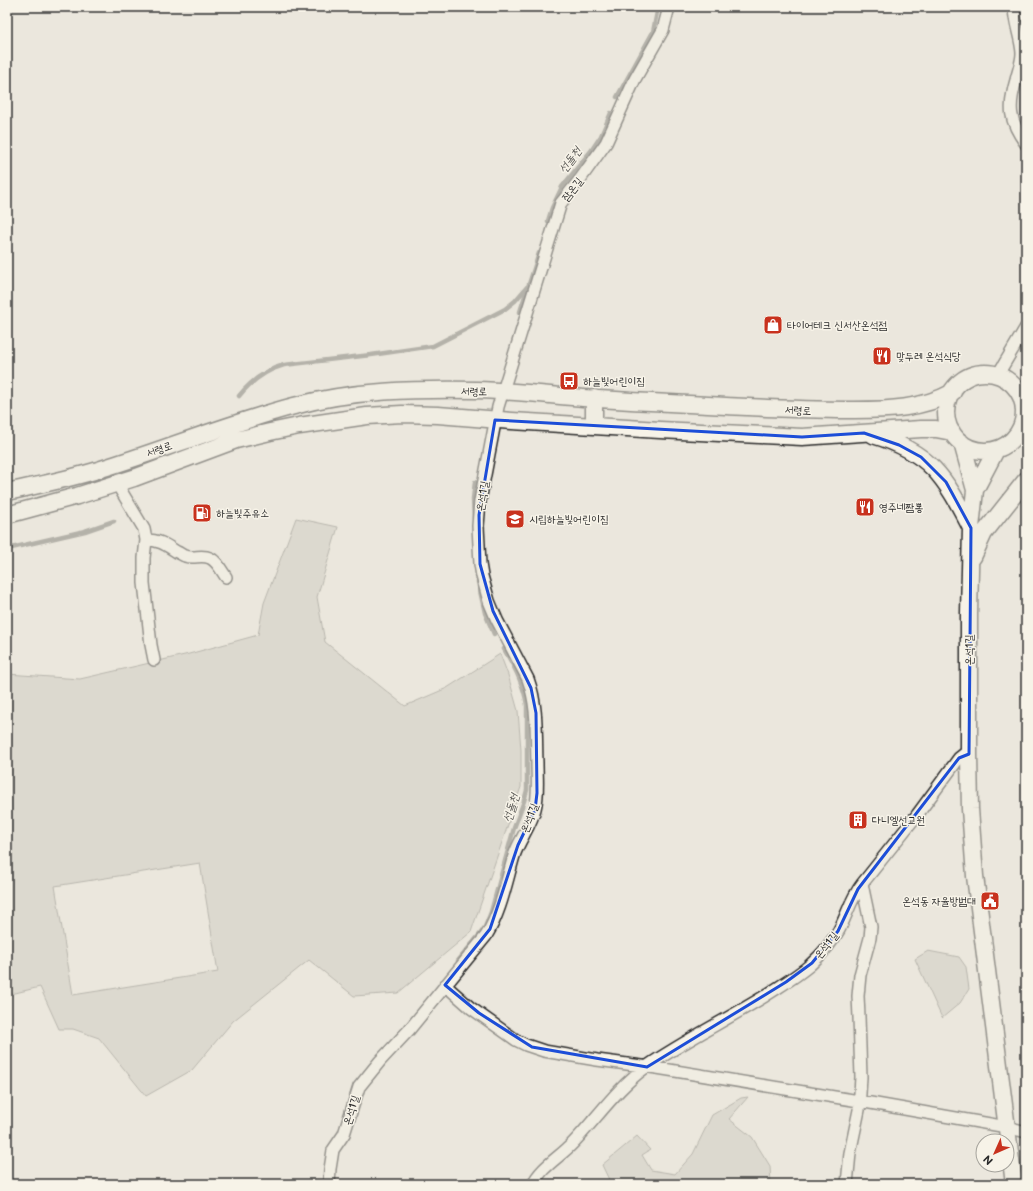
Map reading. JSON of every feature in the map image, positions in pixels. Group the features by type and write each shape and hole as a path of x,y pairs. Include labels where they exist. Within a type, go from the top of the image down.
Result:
{"street":[{"name":"잠온길","path":"499,406 561,203 606,143 635,79 663,30 669,7"},
{"path":"1014,7 1022,53 1021,64 1013,89 1011,113 1013,123 1026,144"},
{"path":"997,376 1026,327"},
{"name":"서령로","path":"980,374 997,376 1012,384 1024,398 1024,425 1011,442 1003,447 996,450 979,451 970,448 957,437 949,425 947,414 948,403 953,392 960,383 969,377 980,374"},
{"name":"서령로","path":"7,492 100,470 224,427 295,405 361,394 430,390 478,390 499,406 594,426 802,437 936,429 957,437"},
{"path":"430,390 431,415"},
{"name":"서령로","path":"7,515 117,484 232,442 270,432 367,416 402,414 431,415 499,406 594,398 821,411 877,410 922,404 953,392"},
{"path":"594,398 594,426"},
{"name":"온석1길","path":"329,1184 333,1150 344,1134 358,1087 409,1030 477,948 490,929 505,891 516,850 533,815 537,802 536,713 533,696 523,668 493,610 484,584 480,564 478,532 480,501 499,406"},
{"path":"864,433 884,438 899,445 911,451 929,464 946,482 971,528"},
{"path":"957,437 974,490"},
{"path":"974,490 996,450"},
{"path":"970,568 984,533 1026,480"},
{"path":"117,484 144,529 146,540 144,583 154,660"},
{"name":"온석1길","path":"532,1184 541,1172 572,1144 627,1083 647,1067 807,968 831,942 862,884 917,815 959,758 964,754 969,754 970,568 974,490"},
{"path":"146,540 156,540 164,543 185,556 202,556 210,558 216,562 226,576"},
{"path":"969,754 970,809 975,876 1014,1184"},
{"path":"847,1184 850,1153 860,1101 861,1069 858,996 860,975 870,938 871,927 862,884"},
{"path":"445,985 479,1014 516,1040 526,1045 552,1052 860,1101 1007,1127 1026,1132"}],"highlighted area":[{"path":"495,420 802,437 864,433 899,445 921,457 946,482 971,528 969,754 959,758 858,889 838,931 812,963 786,982 647,1067 532,1047 479,1013 445,985 490,929 518,845 535,810 537,793 536,713 531,688 493,611 480,564 479,515"}],"shaded area":[{"path":"296,518 338,527 317,597 325,642 405,706 447,688 500,654 508,675 518,711 521,750 521,787 471,932 398,993 354,996 309,960 233,1021 192,1070 146,1096 99,1038 73,1029 59,1029 40,987 7,995 7,674 80,679 189,654 258,635 264,603","holes":["200,863 218,972 73,995 55,886"]},
{"path":"928,951 959,957 966,967 969,989 960,1003 942,1018 915,959"},
{"path":"748,1097 729,1119 752,1137 770,1166 771,1184 611,1184 602,1165 637,1136 650,1150 642,1155 651,1170 675,1174 693,1154 712,1115 741,1098"}],"waterway":[{"name":"선돌천","path":"617,97 653,32 658,7"},
{"name":"선돌천","path":"548,221 552,208 562,187 601,136 611,113"},
{"name":"선돌천","path":"520,312 539,253"},
{"path":"239,396 259,377 277,367 284,365 433,346 505,309 515,301 527,287"},
{"name":"선돌천","path":"474,519 473,499 475,482"},
{"path":"7,549 85,531 114,521"},
{"name":"선돌천","path":"478,582 485,613 494,634"},
{"name":"선돌천","path":"458,961 485,927 491,912 514,828 527,790 527,705 524,690 504,649"}],"place":[{"name":"타이어테크 신서산온석점","path":"773,325"},
{"name":"맞두레 온석식당","path":"882,356"},
{"name":"하늘빛어린이집","path":"569,381"},
{"name":"영주네짬뽕","path":"865,507"},
{"name":"하늘빛주유소","path":"202,513"},
{"name":"시립하늘빛어린이집","path":"515,519"},
{"name":"다니엘선교원","path":"858,820"},
{"name":"온석동 자율방범대","path":"990,901"}]}
